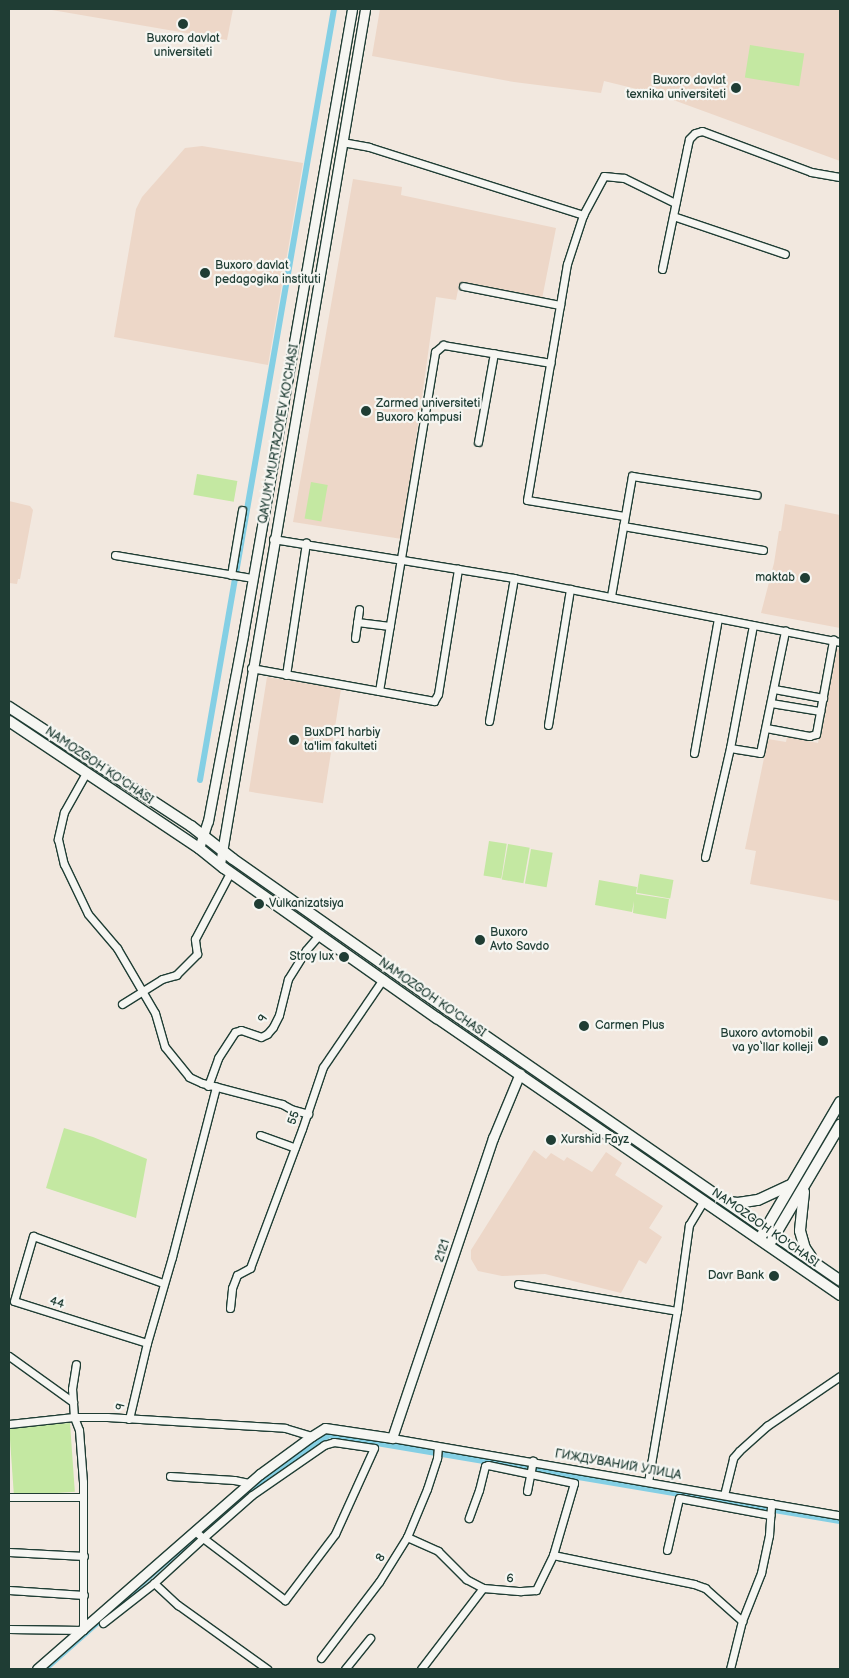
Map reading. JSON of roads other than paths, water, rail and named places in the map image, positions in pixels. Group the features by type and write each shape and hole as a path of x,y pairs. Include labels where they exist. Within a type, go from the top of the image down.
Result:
{"main road":[{"name":"NAMOZGOH KO'CHASI","path":"9,707 203,836 445,1008 840,1280"},
{"name":"NAMOZGOH KO'CHASI","path":"9,721 199,848 230,873 759,1238 840,1296"},
{"path":"759,1238 840,1102"},
{"path":"769,1245 840,1125"},
{"path":"725,1201 738,1203 753,1201 792,1184"},
{"path":"805,1186 800,1231 805,1248 814,1262"}],"street":[{"name":"QAYUM MURTAZOYEV KO'CHASI","path":"199,848 210,811 253,578 352,9"},
{"name":"QAYUM MURTAZOYEV KO'CHASI","path":"220,864 251,668 365,9"},
{"path":"339,85 352,87"},
{"path":"336,106 348,108"},
{"path":"662,269 689,139 695,133 702,131 811,172 840,178"},
{"path":"342,142 369,147 583,215"},
{"path":"624,516 527,500 567,264 583,215 604,176 624,178 675,203"},
{"path":"673,216 785,254"},
{"path":"463,286 560,305"},
{"path":"379,691 436,352 443,345 550,364"},
{"path":"478,442 494,353"},
{"path":"611,596 632,476 757,495"},
{"path":"235,575 242,510"},
{"path":"262,526 275,529"},
{"path":"623,526 763,550"},
{"path":"273,539 514,578 837,641 816,734 812,736 766,728"},
{"path":"286,675 306,543"},
{"path":"115,555 253,578"},
{"path":"251,668 434,701 438,694 458,569"},
{"path":"489,720 514,578"},
{"path":"548,725 570,589"},
{"path":"355,638 359,609"},
{"path":"694,754 718,618"},
{"path":"358,622 390,626"},
{"path":"705,857 730,748 753,625"},
{"path":"730,748 760,753 785,631"},
{"path":"774,689 823,698"},
{"path":"771,703 820,711"},
{"path":"86,772 64,812 58,839 60,850 71,882 88,914 117,948 156,1013 165,1047 189,1077 212,1086 282,1104 308,1114"},
{"path":"122,1004 142,990 170,975 176,975 197,954 194,939 230,873"},
{"name":"9","path":"129,1419 146,1343 172,1257 218,1058 235,1032 241,1030 261,1036 273,1027 284,1000 284,987 288,979 306,950 320,934"},
{"name":"55","path":"230,1308 232,1288 237,1275 250,1268 308,1114 316,1083 327,1060 383,979"},
{"name":"2121","path":"392,1438 493,1138 520,1073"},
{"path":"260,1135 295,1148"},
{"path":"648,1482 677,1311 689,1225 704,1200"},
{"name":"44","path":"146,1343 14,1301 29,1248 33,1236 163,1283"},
{"path":"518,1284 677,1311"},
{"path":"9,1356 73,1402"},
{"path":"76,1364 72,1389 74,1417 79,1430 83,1497 83,1630"},
{"path":"724,1495 733,1458 739,1450 768,1426 840,1376"},
{"path":"9,1424 74,1417 129,1419 285,1428 312,1436"},
{"path":"103,1623 154,1583 249,1483 312,1436 325,1428 380,1438 392,1438"},
{"path":"200,1535 285,1600 335,1534 380,1438"},
{"name":"ГИЖДУВАНИЙ УЛИЦА","path":"392,1438 532,1467 648,1482 724,1495 771,1509 840,1515"},
{"path":"37,1669 200,1535 252,1495 324,1445 334,1442 374,1448"},
{"name":"8","path":"321,1658 379,1582 407,1537 437,1458 438,1447"},
{"path":"469,1518 485,1466 532,1467 527,1490"},
{"name":"6","path":"483,1588 521,1591 536,1590 554,1555 574,1486 572,1481 532,1467"},
{"path":"170,1476 234,1480 249,1483"},
{"path":"9,1496 83,1497"},
{"path":"667,1550 678,1498 771,1509 768,1540 761,1573 742,1621 730,1669"},
{"path":"407,1537 438,1551 466,1579 483,1588 421,1669"},
{"path":"9,1552 84,1556"},
{"path":"554,1555 694,1584 705,1588 742,1621"},
{"path":"154,1583 192,1616 267,1669"},
{"path":"9,1590 84,1595"},
{"path":"9,1629 83,1630"},
{"path":"345,1669 370,1638"}],"waterway":[{"path":"200,780 334,9"},
{"path":"209,1524 264,1479 329,1435 840,1521"},
{"path":"45,1669 201,1531"}],"place":[{"name":"Buxoro davlat universiteti","path":"183,24"},
{"name":"Buxoro davlat texnika universiteti","path":"736,88"},
{"name":"Buxoro davlat pedagogika instituti","path":"205,273"},
{"name":"Zarmed universiteti Buxoro kampusi","path":"366,411"},
{"name":"maktab","path":"805,578"},
{"name":"BuxDPI harbiy ta'lim fakulteti","path":"294,740"},
{"name":"Vulkanizatsiya","path":"259,904"},
{"name":"Buxoro Avto Savdo","path":"480,940"},
{"name":"Stroy lux","path":"344,957"},
{"name":"Carmen Plus","path":"584,1026"},
{"name":"Buxoro avtomobil va yo‘llar kolleji","path":"823,1041"},
{"name":"Xurshid Fayz","path":"551,1140"},
{"name":"Davr Bank","path":"774,1276"}]}
